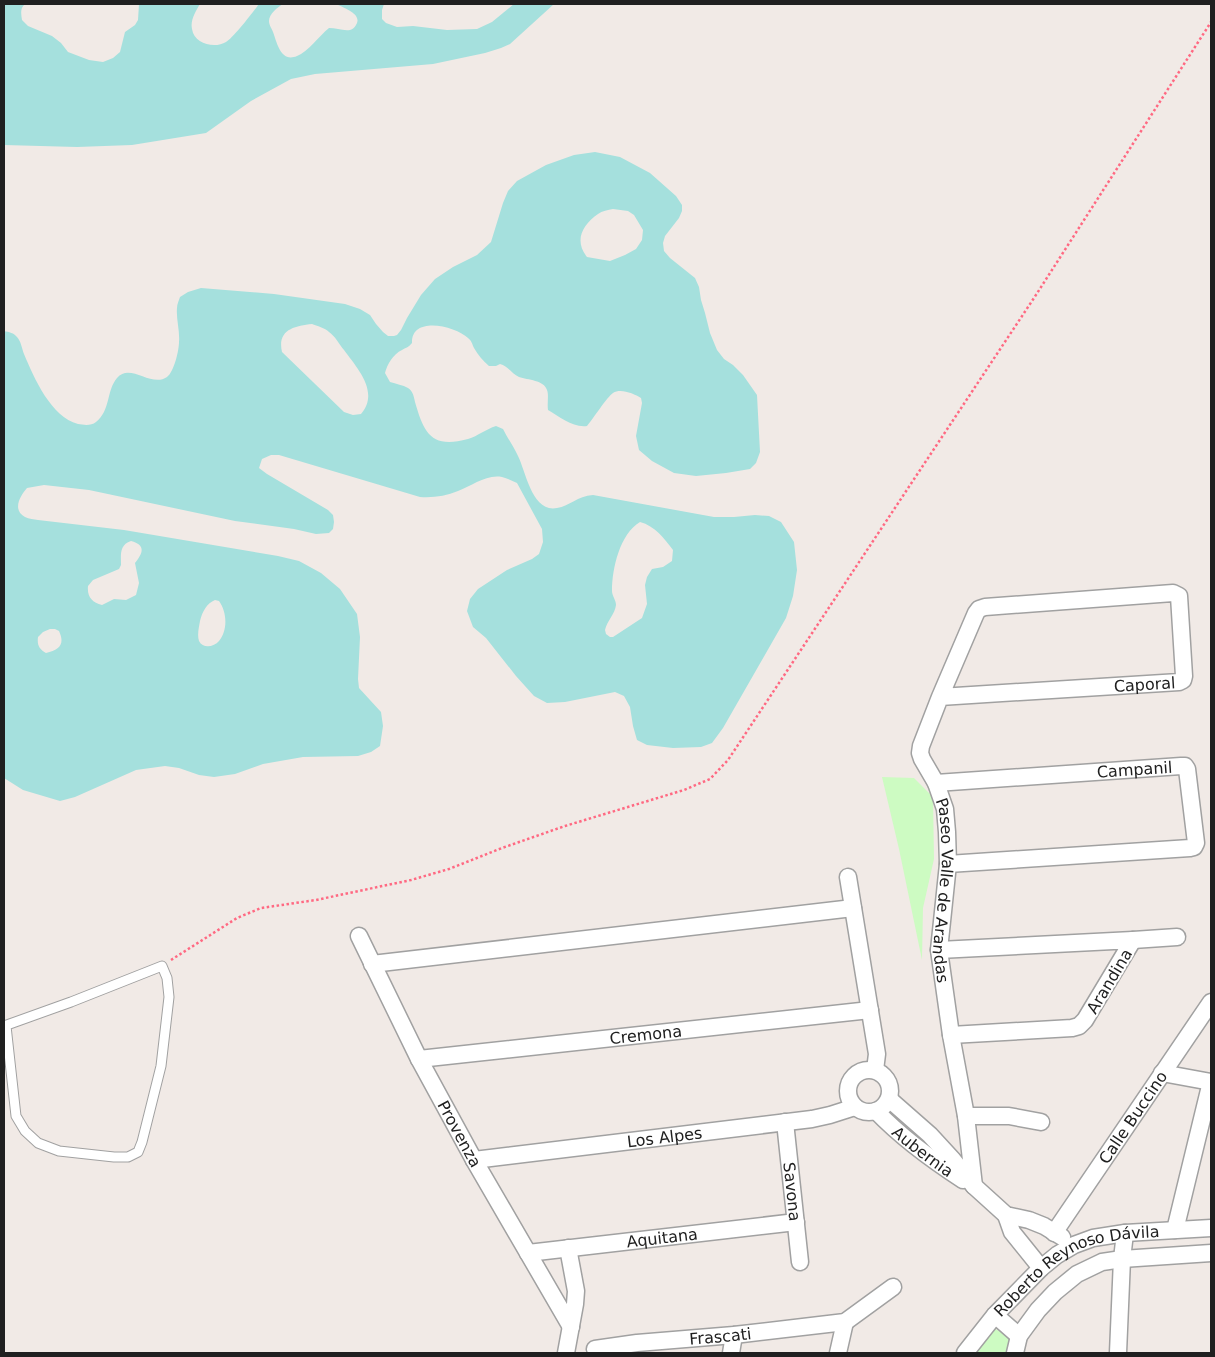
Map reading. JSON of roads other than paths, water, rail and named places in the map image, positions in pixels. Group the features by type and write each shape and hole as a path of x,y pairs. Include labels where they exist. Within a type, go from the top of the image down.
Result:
{"street":[{"name":"Caporal","path":"940,697 1179,682 1183,680 1178,596 1176,594 986,606 979,609"},
{"name":"Paseo Valle de Arandas","path":"974,1186 966,1116 951,1035 939,950 948,864 947,832 944,809 936,783 920,753 940,697 979,609"},
{"name":"Campanil","path":"936,783 1180,766 1185,766 1187,769 1196,843 1194,847 948,864"},
{"path":"848,877 877,1054 875,1070"},
{"path":"372,964 853,908"},
{"name":"Provenza","path":"359,936 419,1059 474,1160 571,1327"},
{"path":"1133,940 1177,937"},
{"name":"Arandina","path":"939,950 1133,940"},
{"name":"Arandina","path":"951,1035 1072,1028 1079,1026 1085,1020 1133,940"},
{"name":"Calle Buccino","path":"1054,1233 1211,1002"},
{"name":"Cremona","path":"419,1059 870,1010"},
{"path":"867,1070 875,1070 883,1074 891,1090 889,1098 885,1106 876,1111 865,1112 855,1107 850,1101 848,1093 852,1077 859,1072 867,1070"},
{"path":"1162,1073 1211,1082 1176,1230"},
{"name":"Aubernia","path":"889,1098 930,1136 974,1186 1006,1215 1012,1232 1041,1268"},
{"name":"Los Alpes","path":"474,1160 812,1119 855,1107"},
{"name":"Aubernia","path":"876,1111 917,1148 974,1186"},
{"path":"966,1116 1009,1116 1041,1122"},
{"name":"Savona","path":"785,1122 800,1262"},
{"name":"Aubernia","path":"1006,1215 1029,1220 1044,1226 1074,1245"},
{"name":"Aquitana","path":"528,1253 796,1222"},
{"name":"Roberto Reynoso Dávila","path":"964,1353 995,1315 1041,1268 1057,1255 1074,1245 1093,1238 1124,1233 1211,1228"},
{"path":"1118,1353 1124,1233"},
{"path":"566,1353 576,1291 568,1248"},
{"name":"Roberto Reynoso Dávila","path":"1015,1353 1019,1336 1038,1310 1076,1274 1102,1262 1122,1267 1211,1253"},
{"name":"Frascati","path":"595,1349 627,1349 845,1322 893,1287"},
{"path":"995,1315 1019,1336"},
{"path":"838,1353 845,1322"},
{"path":"730,1353 734,1335"}],"lane":[{"path":"162,966 167,978 169,997 161,1066 138,1152 128,1157 59,1151 38,1143 25,1131 16,1116 5,1026 162,966"}],"water":[{"path":"4,4 25,4 21,13 22,20 28,26 52,36 68,52 89,60 103,62 113,58 120,52 125,32 135,25 138,20 139,4 200,4 192,22 192,29 201,42 216,45 226,42 259,4 283,4 272,13 269,22 280,51 287,57 292,57 305,51 329,28 351,30 355,27 357,18 355,15 336,4 384,4 382,19 386,23 397,27 413,26 447,30 477,29 492,22 514,4 554,4 510,44 485,53 433,64 315,74 291,79 251,101 206,133 132,145 77,147 4,145"},
{"path":"595,152 620,157 650,173 676,196 682,205 679,218 665,236 663,243 664,251 695,278 710,333 717,350 724,359 743,375 757,395 760,452 756,463 750,469 726,473 696,476 674,473 652,461 639,450 636,436 642,403 641,398 627,392 613,393 587,426 572,424 548,410 548,392 543,384 519,377 500,364 489,366 469,339 445,327 426,326 419,329 414,334 412,343 393,357 385,373 390,382 404,386 411,391 426,430 437,440 455,442 472,438 496,426 503,429 518,456 531,490 541,504 548,508 562,507 582,497 593,495 714,517 769,516 781,522 794,542 797,570 793,596 786,618 723,728 712,743 701,747 673,748 647,745 637,740 630,707 624,696 615,692 565,702 547,703 534,696 486,638 473,627 467,611 470,599 478,589 507,570 539,554 543,542 542,529 517,483 502,477 490,477 449,494 435,497 420,497 279,455 271,455 262,459 259,468 328,510 333,515 334,522 333,529 329,533 316,534 235,521 89,490 44,485 27,488 18,503 18,507 21,514 32,519 124,530 278,556 299,561 321,573 340,589 357,614 360,637 359,688 381,712 383,726 380,746 371,752 358,756 303,757 263,764 235,774 214,777 165,766 136,770 75,797 60,801 23,790 4,778 4,331 13,334 18,339 38,385 52,405 68,420 85,425 94,423 101,417 111,389 117,378 122,374 128,373 161,380 170,374 176,361 179,346 177,307 180,297 201,288 274,294 345,304 370,315 383,332 388,336 394,336 401,330 421,295 435,279 477,255 491,242 508,191 517,181 546,165 574,155","holes":["613,209 628,211 634,215 643,230 642,240 636,249 610,261 587,257 581,245 584,228 592,218 603,211","312,324 323,328 335,338 355,364 364,380 368,397 366,406 361,414 353,415 344,412 282,352 281,345 285,334 288,330","640,522 655,529 673,550 672,561 663,567 652,569 647,577 645,585 647,604 642,618 613,637 610,637 606,634 605,630 616,605 612,591 618,552 633,527","131,541 139,545 142,550 135,563 139,583 136,595 126,600 114,599 102,605 98,604 89,596 88,586 93,580 119,569 121,565 121,551 124,545","215,600 219,601 222,605 225,626 219,641 212,646 206,646 199,641 198,631 202,614 210,603","55,629 59,631 61,643 58,648 46,653 39,646 38,637 43,632"]}]}
